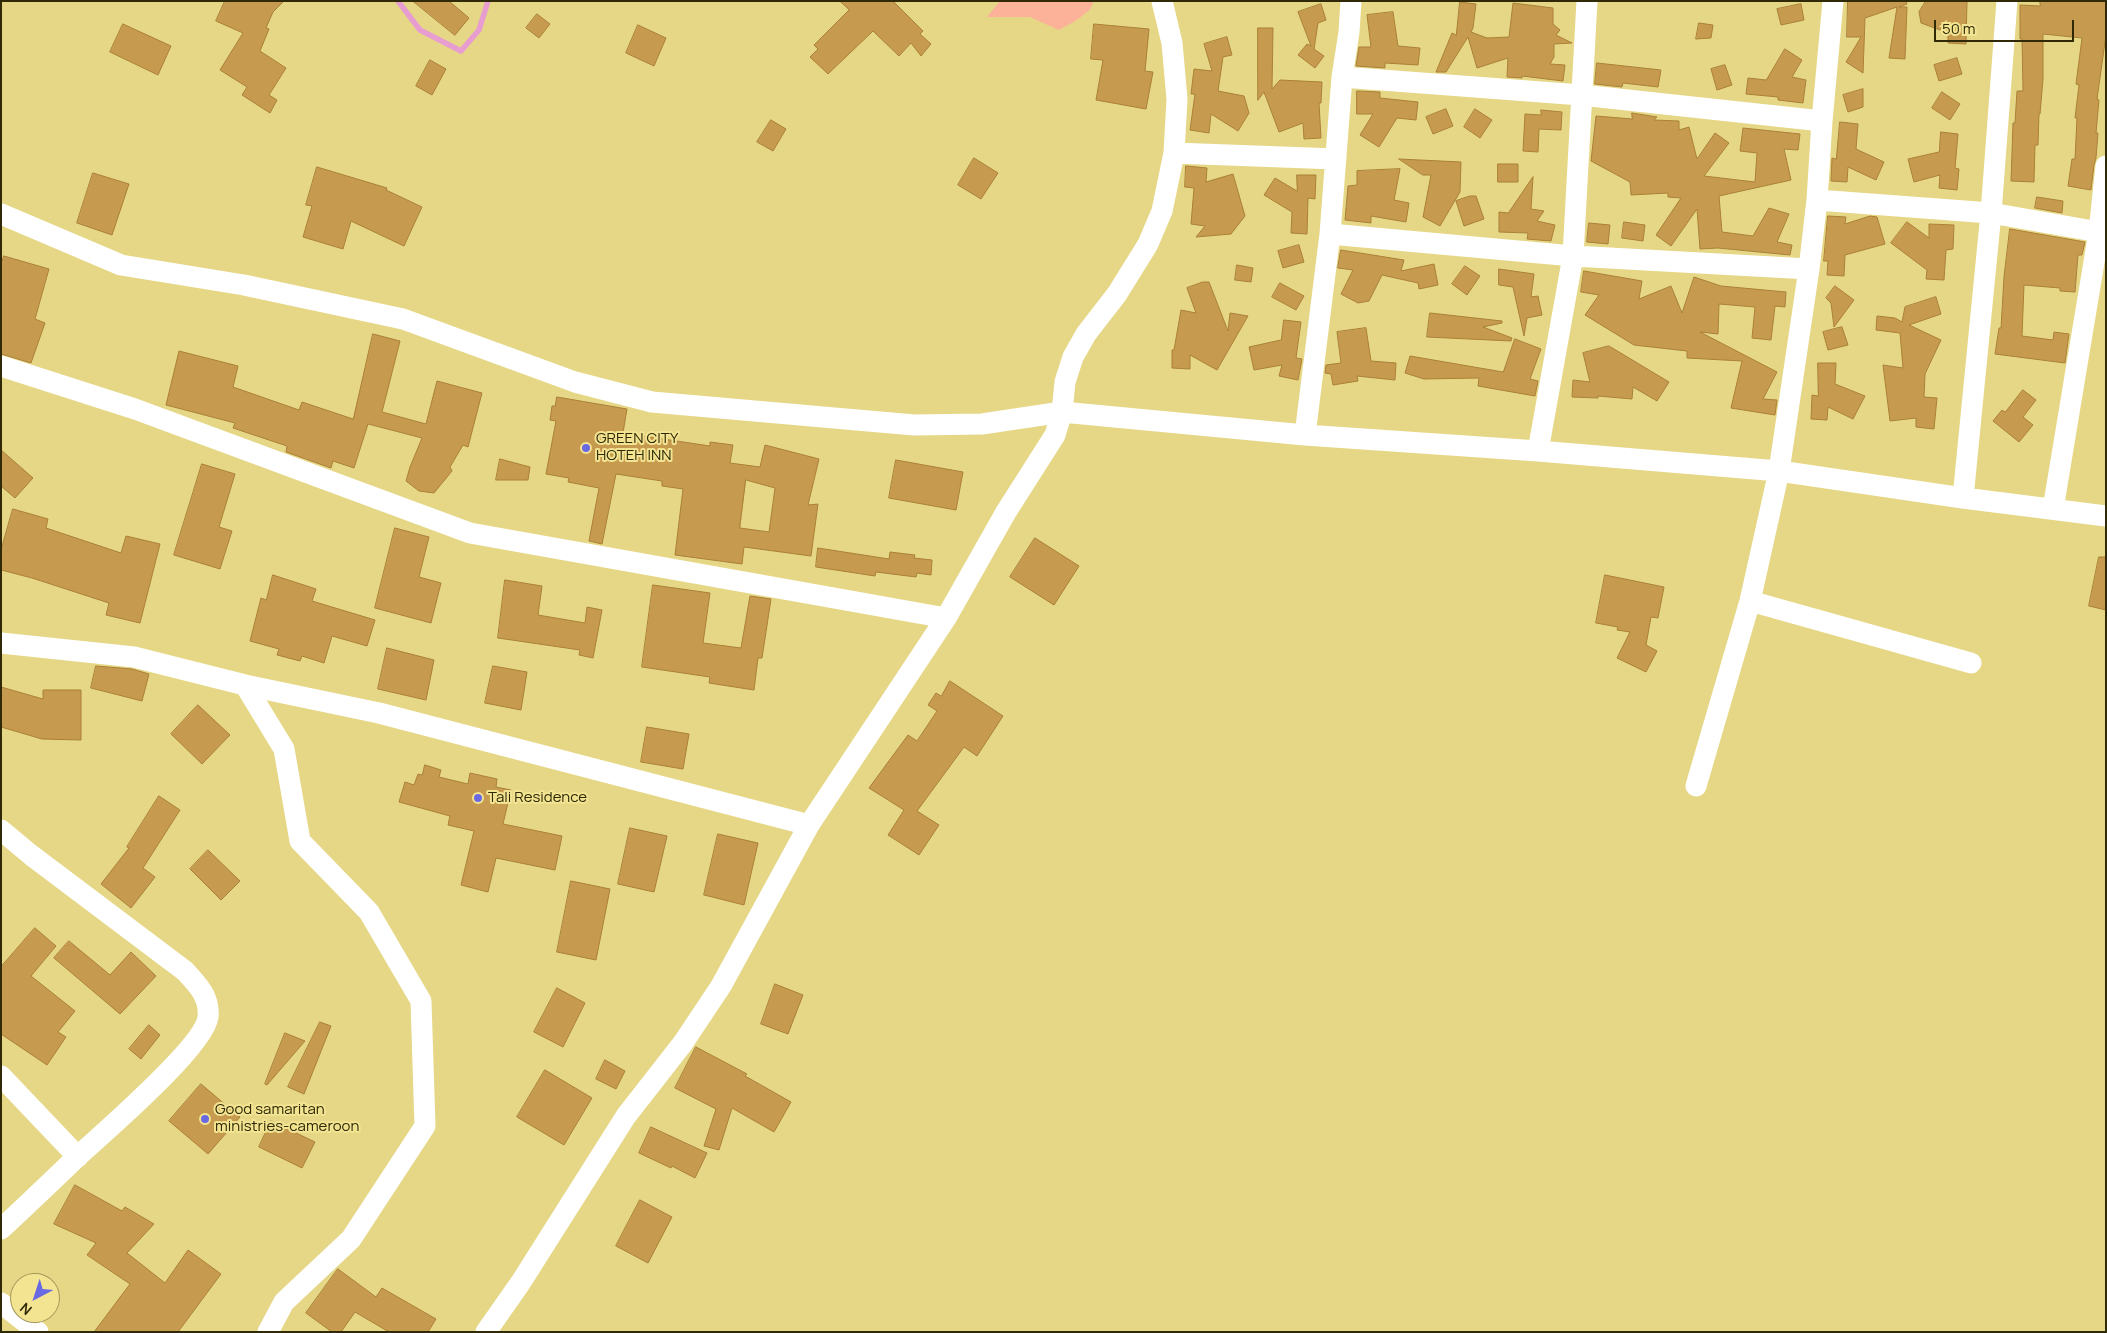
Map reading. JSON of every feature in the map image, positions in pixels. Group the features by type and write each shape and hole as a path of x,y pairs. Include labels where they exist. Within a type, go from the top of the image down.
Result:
{"street":[{"path":"494,1327 626,1116 683,1043 721,986 809,825 946,618 1006,512 1055,436 1062,412 1065,382 1073,357 1086,334 1116,294 1148,244 1162,211 1174,153 1177,99 1172,43 1162,1"},
{"path":"1305,435 1330,234 1342,77 1349,32 1351,1"},
{"path":"1538,451 1573,256 1587,1"},
{"path":"1696,786 1750,601 1779,471 1809,269 1817,200 1833,1"},
{"path":"1963,498 1991,213 2006,1"},
{"path":"1342,77 1581,95 1822,120"},
{"path":"1174,153 1336,159"},
{"path":"2054,509 2099,232 2106,166"},
{"path":"1817,200 1991,213 2099,232"},
{"path":"1,214 121,265 244,285 403,319 449,337 506,355 575,382 652,402 914,425 982,424 1062,412 1305,435 1538,451 1779,471 1963,498 2106,516"},
{"path":"1330,234 1573,256 1809,269"},
{"path":"1,366 135,409 470,533 946,618"},
{"path":"1750,601 1971,663"},
{"path":"1,643 134,657 245,685 379,713 809,825"},
{"path":"245,685 284,749 300,841 369,912 421,1001 425,1126 351,1239 284,1302 268,1332"},
{"path":"1,830 31,855 186,971 201,988 208,1004 208,1018 205,1030 175,1064 127,1112 1,1230"},
{"path":"1,1076 78,1157"},
{"path":"1,1302 38,1332"}],"shaded area":[{"path":"1000,1 1094,1 1089,11 1059,30 1030,17 987,17"}],"building":[{"path":"225,1 284,1 273,12 266,28 269,29 260,51 286,68 269,95 277,100 270,113 242,95 247,87 220,70 243,33 216,21"},
{"path":"413,1 449,1 469,18 455,35"},
{"path":"840,1 893,1 923,31 920,34 931,44 921,56 911,43 899,56 873,31 828,74 810,57 818,49 814,45 849,10"},
{"path":"1848,1 1906,1 1907,4 1899,7 1907,7 1905,59 1889,58 1897,7 1865,18 1863,73 1846,62 1861,37 1847,37"},
{"path":"1926,1 1967,1 1966,44 1948,43 1948,33 1921,23 1919,12"},
{"path":"2040,1 2106,1 2106,35 2097,99 2099,100 2096,133 2098,133 2091,190 2068,186 2072,159 2075,159 2077,118 2075,118 2079,85 2076,84 2082,38 2043,34 2043,79 2038,145 2035,145 2034,182 2011,181 2013,123 2015,123 2017,91 2023,91 2020,5 2040,6"},
{"path":"1460,2 1476,4 1471,32 1487,38 1509,37 1513,3 1553,8 1553,24 1560,30 1556,35 1572,43 1554,44 1554,57 1550,64 1565,65 1563,81 1522,76 1522,78 1507,77 1508,58 1477,68 1468,37 1446,72 1436,72 1452,33 1456,35"},
{"path":"1321,4 1326,20 1318,23 1314,49 1324,56 1315,68 1298,55 1307,44 1311,46 1298,12"},
{"path":"1801,4 1804,20 1781,25 1777,9"},
{"path":"1393,12 1398,46 1420,48 1418,65 1385,63 1385,68 1356,66 1359,47 1371,47 1367,15"},
{"path":"537,14 550,24 539,38 526,28"},
{"path":"1699,23 1713,25 1711,38 1696,39"},
{"path":"123,24 171,46 158,75 110,52"},
{"path":"1094,24 1149,29 1145,71 1153,72 1146,109 1096,100 1103,60 1091,59"},
{"path":"638,25 666,38 654,66 626,53"},
{"path":"1258,28 1273,28 1272,89 1280,80 1322,82 1321,103 1319,103 1321,138 1304,139 1303,123 1279,132 1264,92 1258,100"},
{"path":"1227,37 1232,55 1223,57 1218,91 1244,96 1249,113 1238,131 1211,114 1209,133 1190,130 1195,94 1191,94 1194,69 1212,71 1204,44"},
{"path":"1785,49 1802,60 1792,77 1806,80 1803,103 1778,100 1778,97 1746,94 1748,78 1766,80"},
{"path":"1957,58 1962,74 1939,81 1934,65"},
{"path":"430,60 446,69 432,95 416,86"},
{"path":"1597,63 1661,70 1658,87 1623,83 1622,87 1595,84"},
{"path":"1725,65 1732,85 1717,90 1711,69"},
{"path":"1863,89 1863,107 1848,112 1843,95"},
{"path":"1357,91 1380,92 1380,98 1418,102 1416,120 1397,118 1379,147 1360,135 1373,114 1357,114"},
{"path":"1942,92 1960,104 1950,120 1932,108"},
{"path":"1446,109 1453,126 1433,134 1426,117"},
{"path":"1475,109 1492,120 1480,138 1464,127"},
{"path":"1541,110 1562,112 1561,130 1539,129 1538,152 1523,151 1525,114 1541,115"},
{"path":"1632,113 1657,117 1654,120 1679,121 1679,130 1689,127 1697,159 1715,133 1729,143 1704,176 1755,182 1757,153 1740,151 1743,128 1800,134 1798,150 1784,149 1791,180 1719,196 1722,232 1753,236 1769,208 1789,214 1777,242 1792,245 1790,255 1718,248 1700,249 1697,209 1671,246 1656,235 1681,198 1668,197 1668,193 1631,195 1630,182 1591,161 1596,116 1632,119"},
{"path":"771,120 786,129 773,151 757,142"},
{"path":"1840,122 1858,124 1856,149 1884,162 1876,180 1848,167 1847,182 1831,181 1832,158 1836,159"},
{"path":"1941,132 1958,134 1955,168 1959,169 1957,190 1939,188 1940,175 1914,182 1908,159 1939,152"},
{"path":"974,158 998,173 981,199 958,185"},
{"path":"1399,159 1461,162 1460,192 1440,226 1423,217 1431,175 1423,175"},
{"path":"1498,164 1518,164 1518,182 1498,182"},
{"path":"1186,166 1207,168 1206,182 1233,174 1245,216 1231,234 1196,237 1205,226 1191,224 1194,188 1185,187"},
{"path":"317,167 387,188 386,190 422,207 404,246 351,221 343,249 303,237 312,206 306,205"},
{"path":"1400,169 1394,200 1409,203 1406,222 1371,216 1371,223 1345,220 1348,186 1357,185 1357,171"},
{"path":"93,173 129,184 112,235 77,223"},
{"path":"1297,175 1316,175 1315,199 1308,198 1307,234 1291,233 1292,212 1264,195 1275,178 1297,191"},
{"path":"1533,177 1531,209 1544,211 1537,221 1555,225 1551,241 1527,239 1528,233 1499,232 1499,212 1508,213"},
{"path":"1476,196 1484,219 1464,226 1456,201"},
{"path":"2037,197 2063,201 2062,213 2035,208"},
{"path":"1828,216 1846,217 1845,224 1870,216 1877,217 1885,244 1845,255 1844,276 1827,275 1828,261 1824,261"},
{"path":"1624,222 1645,225 1643,241 1622,238"},
{"path":"1907,222 1929,238 1929,224 1954,225 1953,249 1946,250 1944,280 1926,279 1927,270 1891,243"},
{"path":"1589,223 1610,225 1608,244 1587,242"},
{"path":"2010,229 2085,242 2082,255 2078,255 2075,292 2060,291 2060,288 2024,285 2022,336 2053,340 2054,332 2069,334 2065,363 1995,354 1999,328 2001,328 2004,277"},
{"path":"1299,245 1304,262 1283,268 1278,251"},
{"path":"1341,250 1404,260 1401,271 1434,264 1438,285 1419,289 1418,283 1382,275 1369,301 1358,303 1341,294 1353,270 1338,268"},
{"path":"4,256 49,269 35,319 45,323 31,363 1,354 1,265"},
{"path":"1237,265 1253,268 1251,282 1235,280"},
{"path":"1465,266 1480,276 1467,295 1452,284"},
{"path":"1499,269 1534,274 1531,297 1538,296 1542,315 1527,318 1524,336 1513,287 1499,285"},
{"path":"1584,271 1642,281 1639,299 1671,286 1682,313 1694,277 1721,286 1786,292 1785,307 1775,306 1771,340 1752,338 1755,307 1719,304 1718,334 1700,332 1777,372 1763,399 1777,400 1775,415 1731,408 1742,361 1687,358 1687,351 1634,345 1585,315 1599,295 1581,292"},
{"path":"1203,282 1209,282 1228,331 1230,313 1248,316 1217,370 1190,355 1190,369 1172,368 1172,350 1174,350 1181,310 1196,313 1187,288"},
{"path":"1280,283 1304,296 1296,310 1272,297"},
{"path":"1835,286 1854,300 1834,327 1831,303 1826,298"},
{"path":"1936,297 1941,314 1909,325 1941,340 1925,374 1924,397 1937,398 1934,429 1916,427 1916,418 1890,421 1883,365 1903,368 1900,333 1876,330 1877,316 1895,318 1902,322 1905,307"},
{"path":"1430,313 1502,321 1502,323 1483,327 1512,338 1511,341 1427,337"},
{"path":"1284,320 1301,322 1296,358 1302,359 1298,380 1279,376 1282,365 1254,370 1249,347 1281,340"},
{"path":"1842,327 1848,345 1828,350 1823,332"},
{"path":"1366,328 1371,361 1396,363 1395,380 1357,376 1358,381 1333,385 1331,374 1325,373 1326,365 1341,363 1337,332"},
{"path":"373,334 400,341 382,412 426,424 437,381 482,393 468,447 463,445 450,467 452,471 434,493 419,491 406,481 422,438 368,424 354,468 333,461 331,468 286,452 287,446 233,428 235,423 166,405 179,351 238,366 233,387 299,410 302,402 353,419"},
{"path":"1515,339 1541,349 1530,379 1538,381 1535,396 1478,386 1479,378 1424,379 1405,373 1410,356 1503,372"},
{"path":"1609,346 1669,382 1657,401 1633,387 1632,399 1598,396 1598,398 1572,397 1573,380 1590,382 1583,353"},
{"path":"1818,363 1836,363 1835,384 1865,396 1853,419 1828,407 1827,420 1811,419 1812,395 1818,396"},
{"path":"2023,390 2036,400 2023,417 2033,425 2019,442 1993,421 2002,410 2005,412"},
{"path":"557,397 627,409 623,433 710,446 710,442 733,445 730,463 760,467 765,445 819,459 808,505 818,504 811,556 744,547 742,564 675,555 683,489 662,486 662,481 616,474 602,544 589,541 599,488 568,482 569,478 546,474 556,421 550,420 552,406 555,406","holes":["746,480 775,488 769,532 740,528"]},
{"path":"1,450 33,478 15,498 1,486"},
{"path":"500,459 530,467 528,480 496,480"},
{"path":"896,460 963,472 956,510 889,498"},
{"path":"202,464 235,474 219,527 232,531 220,569 174,555"},
{"path":"13,509 48,519 46,528 121,553 126,536 160,544 140,623 106,615 109,603 1,570 1,550"},
{"path":"395,528 429,537 419,577 441,583 431,623 375,608"},
{"path":"1035,538 1079,566 1054,605 1010,577"},
{"path":"818,548 889,559 890,552 915,555 914,558 932,560 931,575 917,573 916,577 876,572 875,576 816,567"},
{"path":"2099,557 2106,557 2106,610 2089,606"},
{"path":"273,575 316,589 312,601 375,620 367,646 332,636 324,663 302,656 300,661 277,655 279,649 250,641 261,598 266,600"},
{"path":"1605,575 1664,587 1658,618 1651,617 1646,645 1657,651 1646,672 1617,658 1630,632 1617,630 1618,627 1596,623"},
{"path":"505,580 542,586 538,615 585,623 587,607 602,610 593,658 579,655 580,650 498,638"},
{"path":"653,585 710,593 703,643 741,648 750,596 771,599 762,658 758,658 754,690 709,683 710,677 642,667"},
{"path":"387,648 434,660 426,700 378,689"},
{"path":"96,666 132,669 149,674 142,701 91,688"},
{"path":"493,666 527,672 521,710 485,703"},
{"path":"950,681 1003,716 977,756 964,747 917,811 939,825 919,855 888,835 904,810 869,788 908,735 917,741 937,711 928,705 936,693 941,696"},
{"path":"1,687 43,699 43,690 81,690 81,740 42,739 1,727"},
{"path":"198,705 230,735 202,764 171,734"},
{"path":"647,727 689,734 683,769 641,762"},
{"path":"425,765 441,770 439,777 468,784 470,773 497,779 496,787 511,790 503,824 562,836 555,870 496,858 488,892 461,885 474,831 448,825 450,816 399,802 405,782 414,785 418,774 422,775"},
{"path":"159,796 180,810 143,868 155,877 131,908 101,884 129,848 127,847"},
{"path":"630,828 667,836 654,892 618,884"},
{"path":"718,834 758,843 744,905 704,895"},
{"path":"208,850 240,881 221,900 190,869"},
{"path":"571,881 610,889 596,960 557,952"},
{"path":"35,928 56,946 31,976 75,1011 58,1032 66,1037 47,1065 1,1034 1,967"},
{"path":"69,941 110,975 131,952 156,976 120,1014 54,958"},
{"path":"775,984 803,995 788,1034 761,1024"},
{"path":"557,988 585,1003 563,1047 534,1032"},
{"path":"320,1022 331,1026 304,1094 288,1087"},
{"path":"149,1025 160,1035 141,1059 129,1049"},
{"path":"285,1033 305,1041 267,1085 265,1084"},
{"path":"696,1047 747,1074 745,1076 791,1102 774,1132 732,1108 719,1150 704,1146 716,1109 675,1088"},
{"path":"605,1060 625,1071 616,1089 596,1079"},
{"path":"545,1070 592,1098 564,1145 517,1117"},
{"name":"Good samaritan ministries-cameroon","path":"201,1084 240,1117 208,1154 169,1121"},
{"path":"271,1121 315,1142 302,1168 259,1147"},
{"path":"651,1127 707,1153 695,1178 672,1166 671,1168 639,1153"},
{"path":"75,1185 122,1211 125,1207 154,1224 127,1253 165,1283 188,1250 221,1274 178,1332 94,1332 130,1284 87,1255 96,1243 54,1224"},
{"path":"640,1200 672,1217 648,1263 616,1246"},
{"path":"338,1269 376,1297 382,1288 436,1319 428,1332 389,1332 355,1312 341,1332 332,1332 306,1313"}],"waterway":[{"path":"398,1 420,30 461,51 479,30 488,1"}],"place":[{"name":"GREEN CITY HOTEH INN","path":"586,448"},
{"name":"Tali Residence","path":"478,798"},
{"name":"Good samaritan ministries-cameroon","path":"205,1119"}]}
